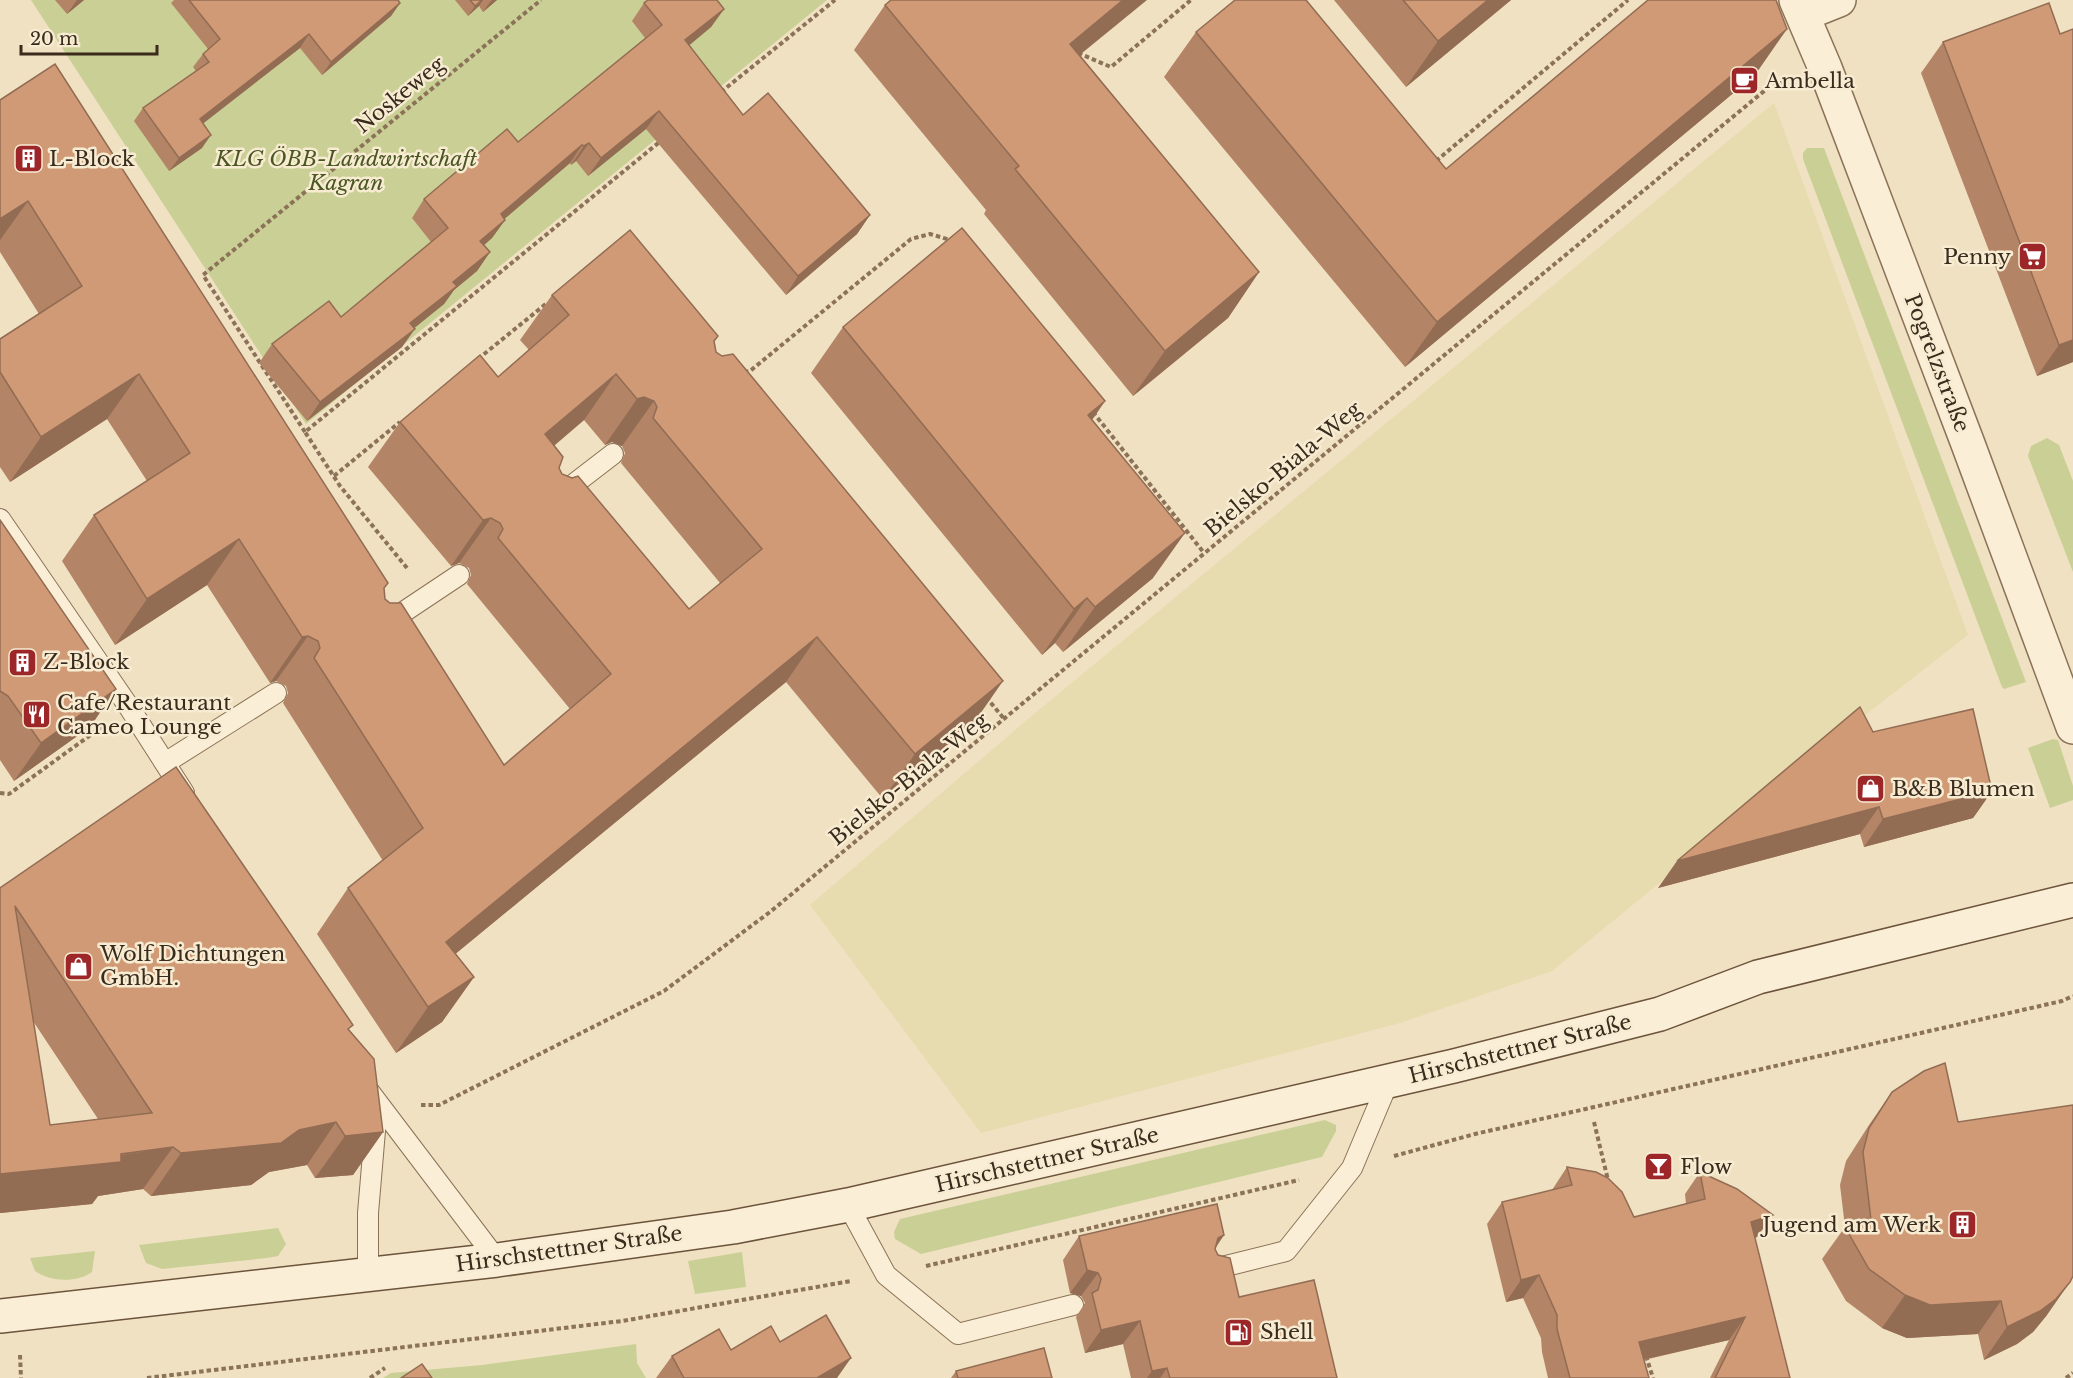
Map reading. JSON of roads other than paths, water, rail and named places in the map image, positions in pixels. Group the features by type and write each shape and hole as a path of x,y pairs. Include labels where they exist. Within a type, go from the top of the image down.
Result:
{"main road":[{"path":"1800,7 1839,0"},
{"name":"Pogrelzstraße","path":"1800,7 2073,728"},
{"name":"Hirschstettner Straße","path":"0,1316 497,1260 733,1227 848,1205 1389,1080 1660,1014 1758,977 2073,900"}],"lane":[{"path":"548,504 613,454"},
{"path":"0,519 129,707 196,813"},
{"path":"372,632 459,575"},
{"path":"165,763 276,693"},
{"path":"352,1065 377,1105 497,1260"},
{"path":"1210,1270 1287,1251 1352,1168 1389,1080"},
{"path":"368,1274 368,1213 377,1105"},
{"path":"848,1205 886,1275 958,1334 1073,1305"}],"place":[{"name":"Ambella","path":"1744,81"},
{"name":"L-Block","path":"28,159"},
{"name":"Penny","path":"2032,257"},
{"name":"Z-Block","path":"22,662"},
{"name":"Cafe/Restaurant Cameo Lounge","path":"36,715"},
{"name":"B&B Blumen","path":"1871,789"},
{"name":"Wolf Dichtungen GmbH.","path":"79,966"},
{"name":"Flow","path":"1659,1167"},
{"name":"Jugend am Werk","path":"1962,1225"},
{"name":"Shell","path":"1239,1332"}],"park label":[{"name":"KLG ÖBB-Landwirtschaft Kagran","path":"346,171"}]}
